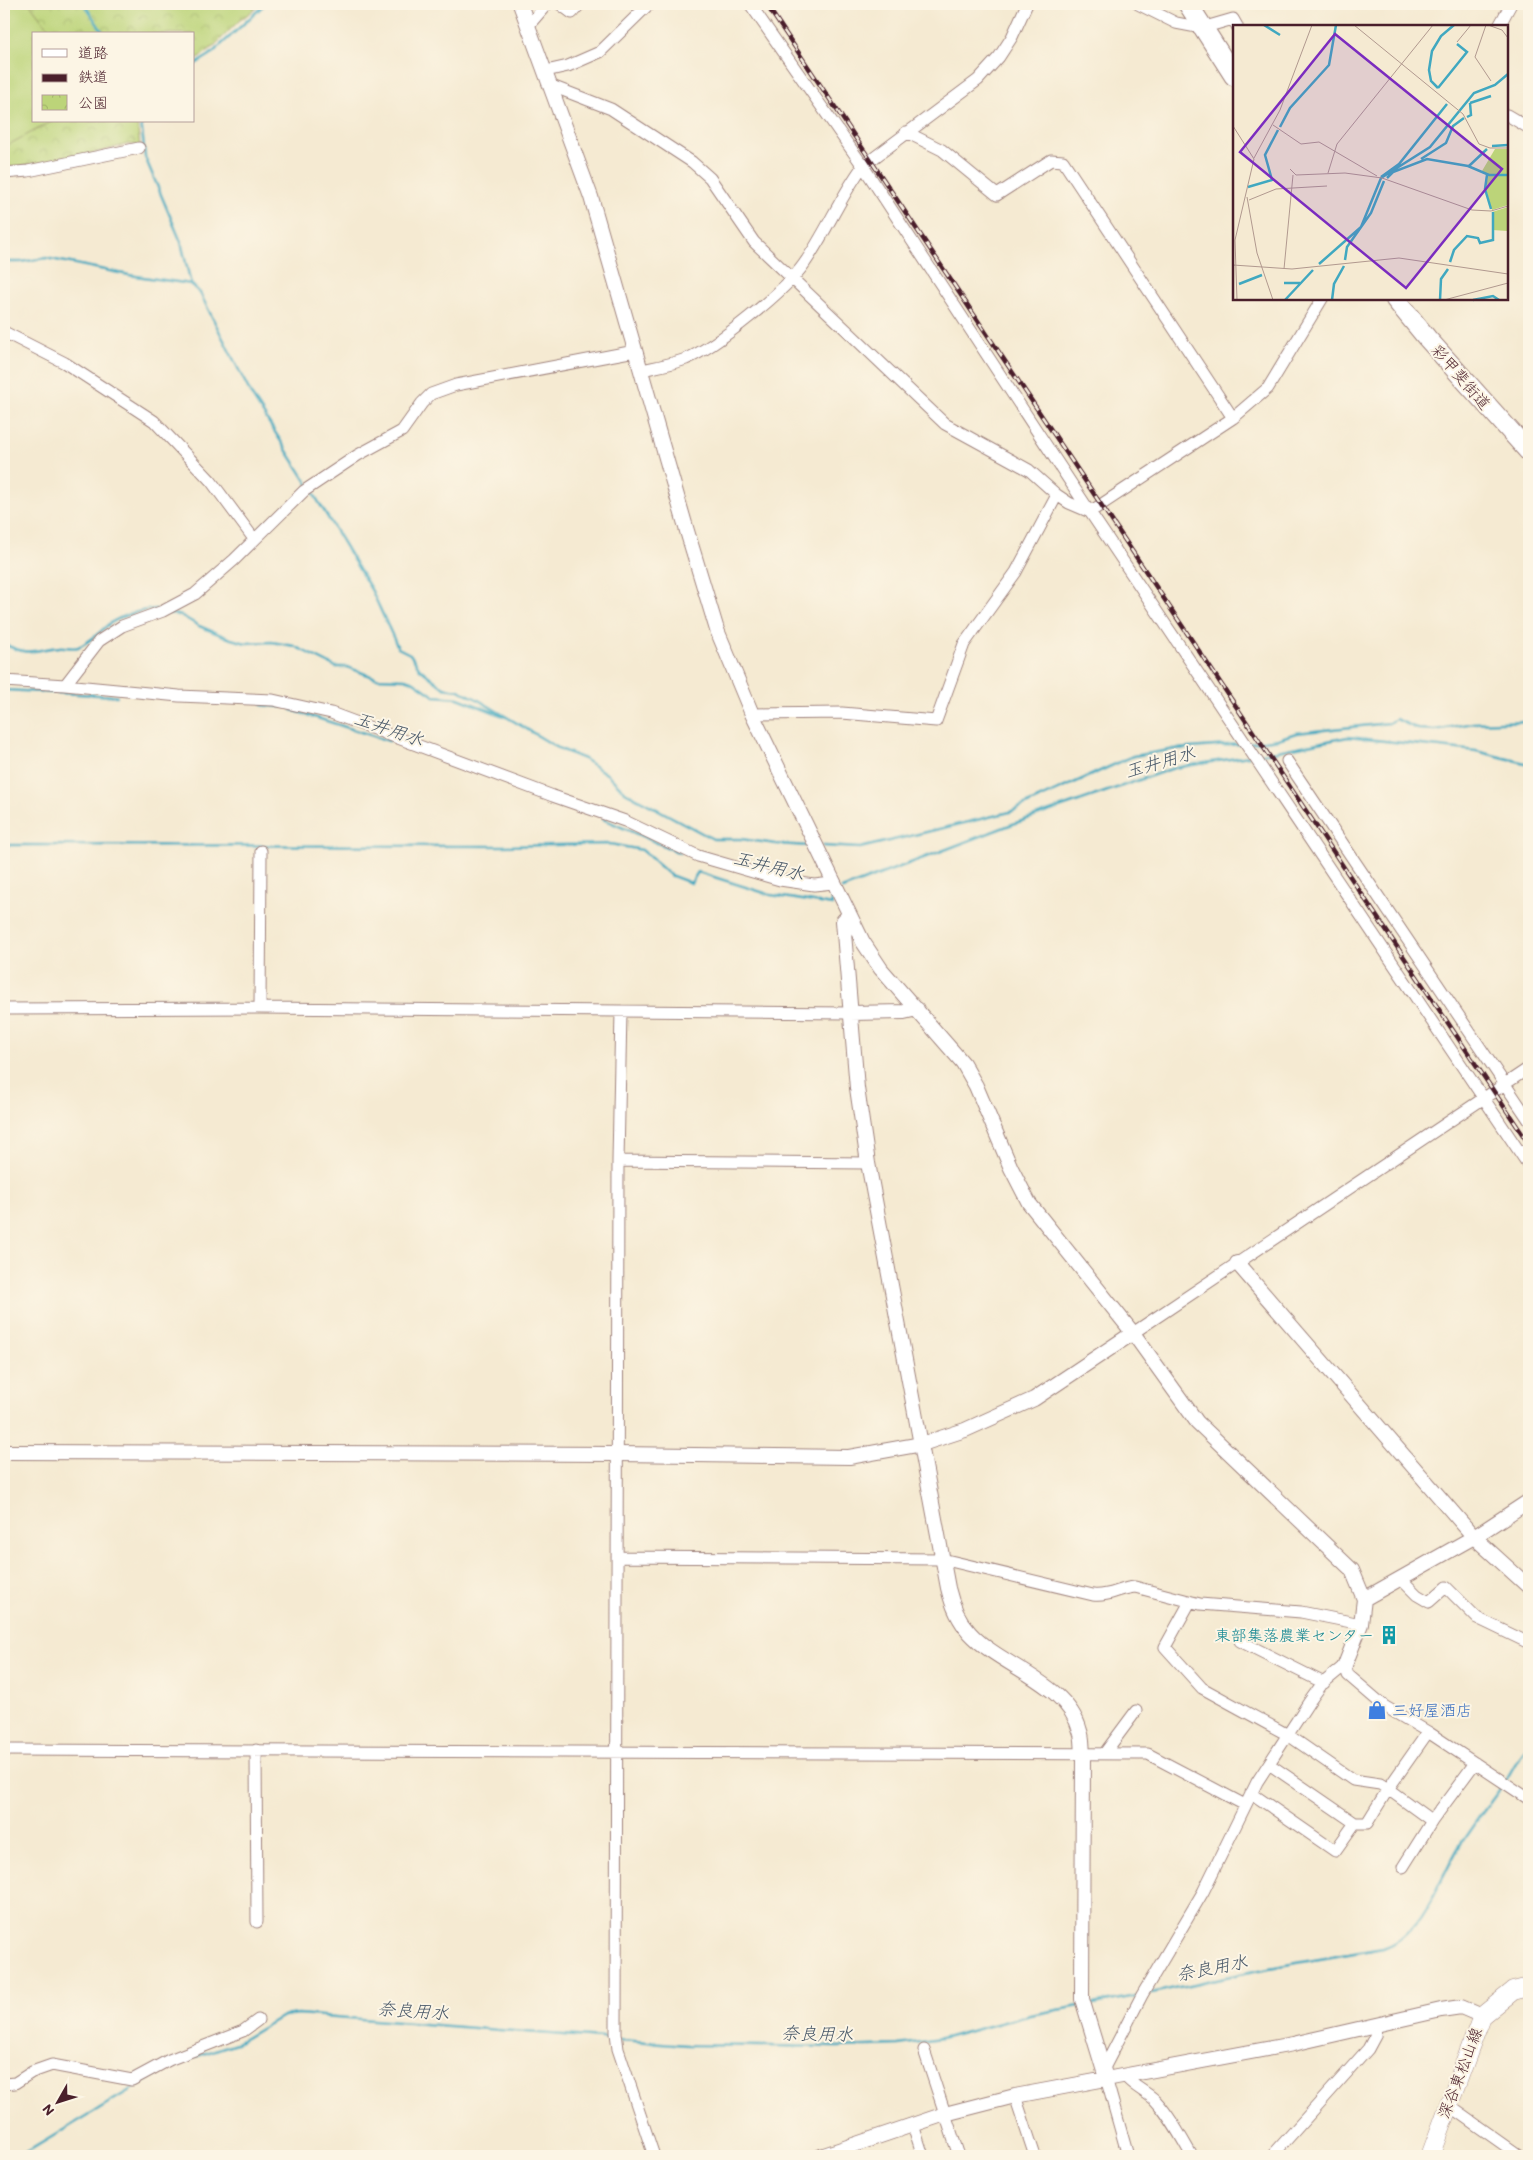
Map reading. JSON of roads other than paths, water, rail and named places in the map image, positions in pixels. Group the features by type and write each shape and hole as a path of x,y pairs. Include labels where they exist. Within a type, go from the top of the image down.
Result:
{"highway":[{"path":"1188,4 1233,53"},
{"path":"1203,4 1208,25 1233,74"},
{"name":"彩甲斐街道","path":"1396,300 1508,422 1529,436"},
{"name":"彩甲斐街道","path":"1412,300 1508,422 1529,452"}],"main road":[{"name":"深谷東松山線","path":"1430,2156 1482,2016 1513,1991 1529,1987"}],"street":[{"path":"520,4 552,86 591,197 642,370 686,530 717,630 752,714 833,884 863,942 881,969 963,1063 972,1078 1011,1168 1029,1203 1133,1332 1197,1422 1352,1570 1364,1599 1361,1624 1345,1665 1324,1682 1309,1702 1251,1793 1203,1892 1142,1995 1105,2074"},
{"path":"528,26 546,4"},
{"path":"560,4 572,13 580,4"},
{"path":"546,71 568,66 600,52 649,4"},
{"path":"750,4 863,166 1090,512 1529,1166"},
{"path":"642,370 686,359 713,344 793,280 817,246 850,184 863,166 978,80 999,57 1012,37 1028,4"},
{"path":"1138,4 1176,23 1208,25 1233,19 1236,25"},
{"path":"1500,25 1511,4"},
{"path":"552,86 611,109 692,162 710,178 754,242 945,424 1029,470 1057,495 1069,503 1090,512"},
{"path":"1508,116 1529,128"},
{"path":"906,132 942,150 997,195 1051,160 1063,161 1233,418"},
{"path":"4,173 36,169 139,148"},
{"path":"1090,512 1233,418 1268,388 1321,300"},
{"path":"4,332 64,363 154,421 211,481 254,539"},
{"path":"65,685 99,641 122,626 167,609 195,594 234,560 304,491 358,454 402,431 422,403 431,394 456,385 635,351"},
{"path":"752,714 842,713 936,721 964,644 1016,572 1057,495"},
{"path":"4,681 179,696 273,700 331,713 508,780 625,821 698,856 780,880 814,885 833,884"},
{"path":"1287,761 1529,1120"},
{"path":"260,1008 261,851"},
{"path":"849,915 843,921 850,1013 857,1088 868,1163 950,1598 959,1620 978,1640 1058,1695 1071,1712 1080,1730 1083,1754 1084,2006 1128,2156"},
{"path":"4,1009 260,1008 850,1013 904,1012 917,1009"},
{"path":"620,1012 617,1557 618,2049 654,2156"},
{"path":"4,1452 618,1454 849,1457 922,1444 965,1430 1034,1399 1529,1068"},
{"path":"618,1161 868,1163"},
{"path":"1237,1263 1474,1538 1529,1587"},
{"path":"1364,1599 1402,1580 1474,1538 1529,1501"},
{"path":"617,1557 942,1559 1093,1595 1110,1595 1135,1587 1200,1604 1301,1612 1361,1624"},
{"path":"1402,1580 1417,1595 1429,1602 1446,1587 1477,1618 1529,1643"},
{"path":"1190,1602 1165,1647 1202,1688 1288,1735 1353,1780 1380,1784 1388,1788 1432,1821"},
{"path":"1240,1641 1324,1682"},
{"path":"1345,1665 1348,1675 1384,1706 1428,1732 1529,1799"},
{"path":"1104,1754 1136,1711"},
{"path":"1269,1764 1355,1823 1367,1823 1388,1788 1428,1732"},
{"path":"4,1750 1148,1754 1244,1805"},
{"path":"256,1750 257,1922"},
{"path":"1403,1867 1432,1821 1475,1763"},
{"path":"1251,1793 1335,1851 1355,1823"},
{"path":"821,2156 945,2114 1105,2074 1124,2075 1293,2044 1440,2010 1461,2007 1482,2016"},
{"path":"4,2084 15,2083 32,2072 52,2065 132,2080 169,2060 243,2031 258,2020"},
{"path":"1272,2156 1368,2048 1375,2036 1376,2026"},
{"path":"924,2050 960,2156"},
{"path":"1124,2075 1129,2082 1153,2098 1166,2112 1192,2156"},
{"path":"1015,2096 1035,2156"},
{"path":"1448,2104 1520,2156"},
{"path":"913,2125 923,2156"}],"waterway":[{"path":"84,4 103,32"},
{"path":"195,64 210,55 265,4"},
{"path":"141,122 145,157 181,242 191,284 200,293 252,396 308,484"},
{"path":"4,262 21,262 46,258 129,275 191,284"},
{"path":"312,491 372,591 398,648 410,654 420,669 444,688 459,690 477,699 558,748 584,759 608,775 625,792 713,839 741,839 810,846"},
{"path":"4,644 26,651 61,647 76,648 95,637 109,624 120,618 156,609"},
{"path":"169,613 182,616 199,626 231,639 246,643 272,642 294,646 336,667 347,667 376,678 405,679 414,682 434,696 458,698 506,717"},
{"name":"玉井用水","path":"4,690 117,696"},
{"name":"玉井用水","path":"262,705 282,707"},
{"name":"玉井用水","path":"292,710 389,741"},
{"path":"1250,743 1278,739 1296,733 1389,723 1396,719 1418,729 1435,730 1473,723 1529,721"},
{"name":"玉井用水","path":"1257,755 1348,737 1476,751 1529,764"},
{"path":"823,846 860,848 1010,812 1133,756 1176,749 1242,744"},
{"name":"玉井用水","path":"842,889 1010,825 1174,768 1249,756"},
{"name":"玉井用水","path":"603,819 680,853"},
{"path":"4,845 502,846 610,844 642,850 670,875 691,883 698,872 771,895 832,905 831,893"},
{"name":"玉井用水","path":"816,890 832,892"},
{"name":"奈良用水","path":"1506,1780 1529,1740"},
{"name":"奈良用水","path":"1147,1994 1268,1968 1383,1948 1397,1941 1420,1918 1460,1845 1503,1785"},
{"name":"奈良用水","path":"1088,2005 1136,1996"},
{"name":"奈良用水","path":"620,2040 688,2045 838,2047 898,2045 941,2039 1030,2015 1080,2006"},
{"name":"奈良用水","path":"20,2156 155,2075 194,2057 239,2042 283,2016 298,2014 614,2039"}],"railway":[{"path":"766,4 1529,1144"}],"place":[{"name":"東部集落農業センター","path":"1389,1635"},
{"name":"三好屋酒店","path":"1377,1710"}]}
